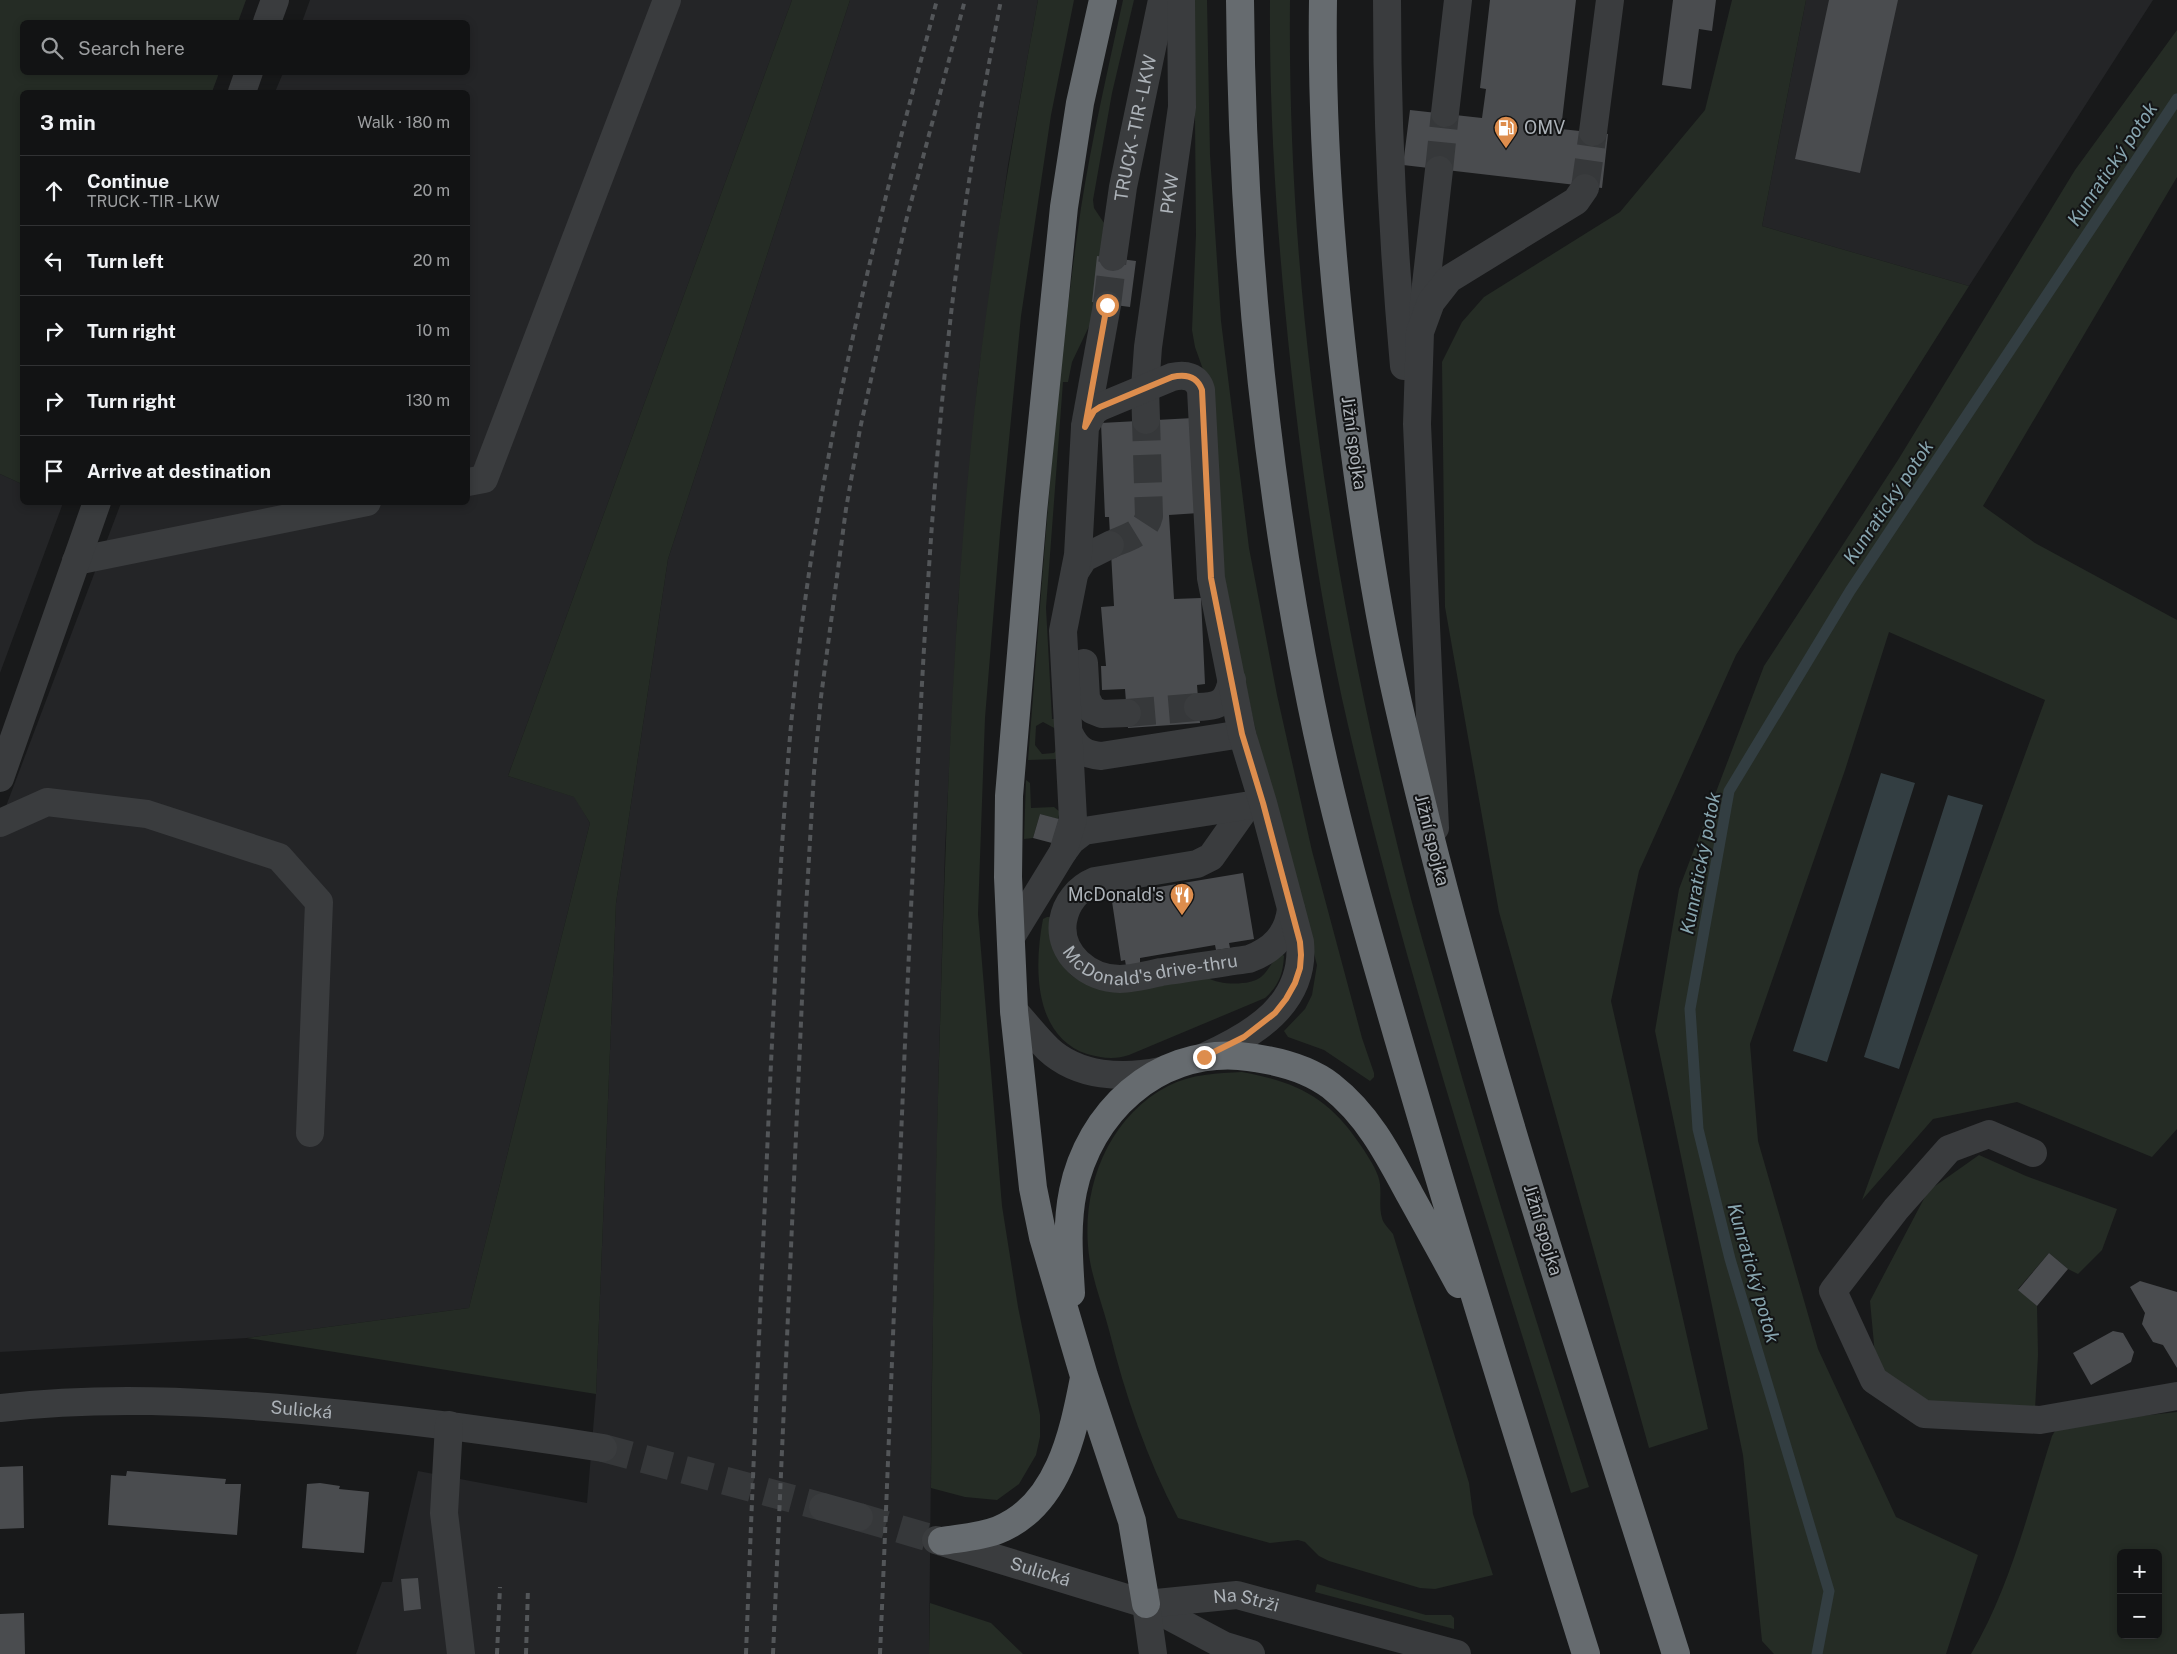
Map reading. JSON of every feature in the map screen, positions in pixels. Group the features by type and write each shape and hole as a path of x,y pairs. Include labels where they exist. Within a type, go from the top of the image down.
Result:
{"highway":[{"path":"1103,0 1080,103 1064,207 1033,512 1010,796 1008,877 1014,1011 1033,1188 1043,1237 1084,1376 1132,1522 1146,1604"},
{"path":"1240,0 1240,84 1246,210 1255,335 1269,460 1288,584 1311,707 1366,925 1484,1330 1586,1654"},
{"name":"Jižní spojka","path":"1323,0 1327,164 1336,292 1351,429 1371,565 1397,699 1436,862 1517,1145 1676,1654"},
{"path":"1073,1337 1068,1234 1073,1193 1078,1173 1094,1134 1104,1119 1130,1092 1161,1071 1204,1057 1246,1057 1290,1065 1322,1080 1343,1096 1361,1114 1382,1144 1484,1330"},
{"path":"938,1540 985,1534 998,1530 1027,1512 1040,1499 1067,1448 1084,1376"}],"street":[{"path":"267,20 274,0"},
{"path":"470,482 484,479 667,0"},
{"name":"TRUCK - TIR - LKW","path":"1113,257 1123,187 1162,0"},
{"name":"PKW","path":"1146,420 1145,388 1148,347 1182,106 1181,0"},
{"path":"1387,0 1387,62 1392,195 1404,366 1417,424"},
{"path":"1445,113 1458,0"},
{"path":"1593,132 1610,0"},
{"path":"243,90 248,75"},
{"path":"1436,862 1417,424 1420,332 1439,170"},
{"path":"1420,332 1431,302 1449,279 1576,201 1585,188"},
{"path":"1063,852 1073,819 1064,631 1078,555 1085,427 1107,305"},
{"path":"1085,427 1094,411 1145,388 1179,376 1195,380 1202,390 1211,578 1255,804 1291,908 1300,942 1301,955 1300,968 1286,999 1275,1013 1244,1037 1204,1057"},
{"path":"0,778 96,505"},
{"path":"76,561 352,505"},
{"path":"1110,545 1084,558 1073,583 1072,604 1082,629 1086,698 1092,710 1102,714 1127,713"},
{"path":"1198,707 1214,706 1221,702 1226,698 1232,680"},
{"path":"1070,735 1079,749 1085,753 1102,756 1242,734"},
{"path":"0,823 47,802 147,814 280,857 320,902 310,1133"},
{"path":"1011,937 1063,852 1071,841 1084,831 1255,804"},
{"name":"McDonald's drive-thru","path":"1255,804 1211,857 1197,864 1095,881 1084,886 1068,906 1062,930 1065,942 1079,964 1087,970 1098,975 1120,979 1249,959 1262,954 1274,945 1284,933 1289,922 1291,908"},
{"path":"1014,1011 1049,1050 1082,1068 1114,1076 1144,1075 1161,1071"},
{"path":"2033,1153 1989,1134 1949,1149 1896,1210 1833,1291 1874,1380 1924,1414 1939,1415 2040,1420 2177,1396"},
{"name":"Sulická","path":"0,1408 95,1400 168,1400 363,1415 449,1425 603,1448"},
{"path":"449,1425 444,1513 462,1654"},
{"path":"823,1507 859,1517"},
{"name":"Sulická","path":"938,1540 1146,1604"},
{"name":"Na Strži","path":"1146,1604 1237,1595 1457,1654"},
{"path":"1146,1604 1154,1654"},
{"name":"Na Strži","path":"1146,1604 1225,1646 1251,1654"}],"shaded area":[{"path":"0,0 246,0 239,20 20,20 20,75 218,75 213,90 20,90 20,483 0,474"},
{"path":"310,0 792,0 508,776 575,797 590,823 469,1308 247,1338 0,1352 0,822 120,505 470,505 470,90 276,90 282,75 470,75 470,20 303,20"},
{"path":"792,0 850,0 668,559 616,903 596,1394 247,1338 469,1308 590,823 574,797 508,776"},
{"path":"850,0 1038,0 1008,165 978,378 958,604 945,848 939,1059 932,1369 929,1654 356,1654 382,1582 392,1582 418,1471 587,1503 596,1394 616,903 668,559"},
{"path":"1038,0 1074,0 1051,115 1021,316 1000,533 985,718 978,914 1002,1206 1018,1307 1040,1415 1040,1437 1036,1455 1019,1484 997,1500 965,1497 931,1488 937,1116 949,761 963,531 984,330 1013,141"},
{"path":"1123,0 1134,0 1112,93 1093,200 1094,208 1104,223 1093,318 1072,362 1068,382 1063,382 1046,608 1052,719 1059,718 1058,759 1028,760 1063,346 1081,208 1090,156","holes":["1043,722 1056,729 1057,749 1054,753 1042,754 1035,745 1036,726"]},
{"path":"1194,0 1207,0 1210,155 1221,321 1249,548 1277,695 1312,851 1362,1038 1374,1073 1374,1077 1370,1081 1324,1050 1288,1037 1284,1031 1305,1009 1312,995 1317,965 1261,755 1223,581 1205,375 1195,347 1192,330 1196,235"},
{"path":"1270,0 1290,0 1291,109 1296,218 1305,327 1318,435 1354,651 1377,758 1417,919 1496,1190 1589,1487 1571,1493 1424,1015 1372,822 1338,681 1308,503 1286,322 1273,138"},
{"path":"1732,0 1806,0 1762,226 1969,286 1736,655 1639,871 1611,1001 1708,1429 1649,1448 1499,912 1445,607 1442,362 1462,322 1484,297 1620,212 1705,110"},
{"path":"1806,0 2153,0 1969,286 1762,226"},
{"path":"2177,30 2177,177 1983,506 2035,543 2177,620 2177,1129 2152,1157 2017,1102 1933,1119 1862,1200 2045,700 1889,632 1845,770 1750,1044 1758,1141 1818,1349 1896,1517 1978,1555 1946,1654 1774,1654 1762,1641 1743,1455 1655,1031 1679,889 1764,666 1898,460 2075,170"},
{"path":"0,474 20,483 20,505 62,505 0,673"},
{"path":"1881,773 1915,783 1827,1062 1793,1051"},
{"path":"1026,780 1030,783 1031,808 1054,807 1060,812 1058,819 1040,814 1033,838 1024,839"},
{"path":"1948,795 1983,805 1899,1069 1864,1057"},
{"path":"1054,917 1060,959 1064,967 1079,980 1090,984 1208,978 1234,984 1250,982 1261,977 1275,959 1282,954 1284,956 1283,968 1277,984 1265,998 1124,1057 1098,1057 1069,1045 1056,1032 1047,1016 1041,997 1038,957 1043,919"},
{"path":"1242,1072 1295,1087 1323,1103 1347,1127 1364,1151 1378,1176 1382,1218 1393,1234 1469,1483 1473,1514 1493,1575 1435,1589 1420,1588 1329,1561 1319,1556 1305,1542 1298,1540 1270,1543 1178,1518 1167,1496 1138,1426 1122,1378 1094,1278 1088,1246 1090,1199 1104,1154 1116,1133 1130,1115 1148,1099 1168,1086 1186,1079"},
{"path":"1979,1155 2026,1176 2117,1209 2102,1250 2078,1274 2068,1269 2049,1253 2018,1289 2037,1306 2038,1355 2035,1409 1931,1403 1876,1366 1870,1301 1928,1191"},
{"path":"2177,1412 2177,1654 1971,1654 1985,1629 2008,1575 2055,1431 2067,1424"},
{"path":"1317,1584 1426,1615 1451,1615 1454,1618 1454,1629 1315,1592"},
{"path":"930,1603 991,1623 1023,1654 929,1654"}],"building":[{"name":"OMV","path":"1490,0 1576,0 1561,129 1608,134 1602,188 1403,165 1410,110 1482,118 1486,89 1480,88"},
{"path":"1673,0 1716,0 1712,31 1699,29 1691,89 1662,85"},
{"path":"1829,0 1898,0 1860,173 1795,159"},
{"path":"1097,256 1136,261 1130,307 1092,302"},
{"path":"1193,418 1199,513 1169,515 1174,599 1201,598 1205,684 1197,685 1200,723 1128,728 1125,689 1102,690 1101,666 1106,666 1101,607 1114,606 1109,517 1105,517 1101,423"},
{"path":"1040,814 1059,819 1052,843 1033,838"},
{"path":"1243,873 1254,939 1229,943 1230,948 1216,950 1215,945 1140,958 1140,963 1126,966 1125,960 1121,961 1111,895"},
{"path":"2049,1253 2068,1269 2037,1306 2018,1290"},
{"path":"2140,1281 2177,1292 2177,1368 2163,1345 2153,1342 2142,1324 2145,1313 2130,1287"},
{"path":"2113,1331 2123,1333 2134,1352 2131,1362 2091,1385 2073,1353"},
{"path":"23,1466 24,1528 0,1529 0,1467"},
{"path":"127,1471 226,1479 225,1484 241,1484 237,1535 108,1525 111,1475 126,1476"},
{"path":"320,1483 340,1486 339,1489 369,1492 364,1553 302,1548 307,1484"},
{"path":"418,1578 421,1609 404,1611 401,1579"},
{"path":"24,1613 25,1654 0,1654 0,1614"}],"waterway":[{"name":"Kunratický potok","path":"1817,1654 1829,1591 1730,1259 1698,1129 1690,1009 1729,791 1850,591 2177,99"}],"tunnel":[{"path":"1439,170 1445,113"},
{"path":"1585,188 1593,132"},
{"path":"1107,305 1113,257"},
{"path":"1110,545 1139,531 1147,522 1149,516 1146,420"},
{"path":"1127,713 1198,707"},
{"path":"603,1448 823,1507"},
{"path":"859,1517 934,1539"}],"railway":[{"path":"746,1654 778,923 792,709 798,656 809,573 838,407 874,244 937,0"},
{"path":"773,1654 806,909 814,772 821,697 846,509 860,429 906,221 965,0"},
{"path":"880,1654 903,1079 929,564 950,324 976,138 1001,0"},
{"path":"497,1654 500,1587"},
{"path":"526,1654 528,1588"}],"place":[{"name":"OMV","path":"1506,149"},
{"name":"McDonald's","path":"1182,916"}],"route":[{"path":"1107,305 1085,427 1094,411 1100,407 1172,377 1191,377 1200,384 1202,390 1211,578 1242,734 1263,803 1300,942 1300,968 1295,983 1275,1013 1244,1037 1204,1057"}]}
